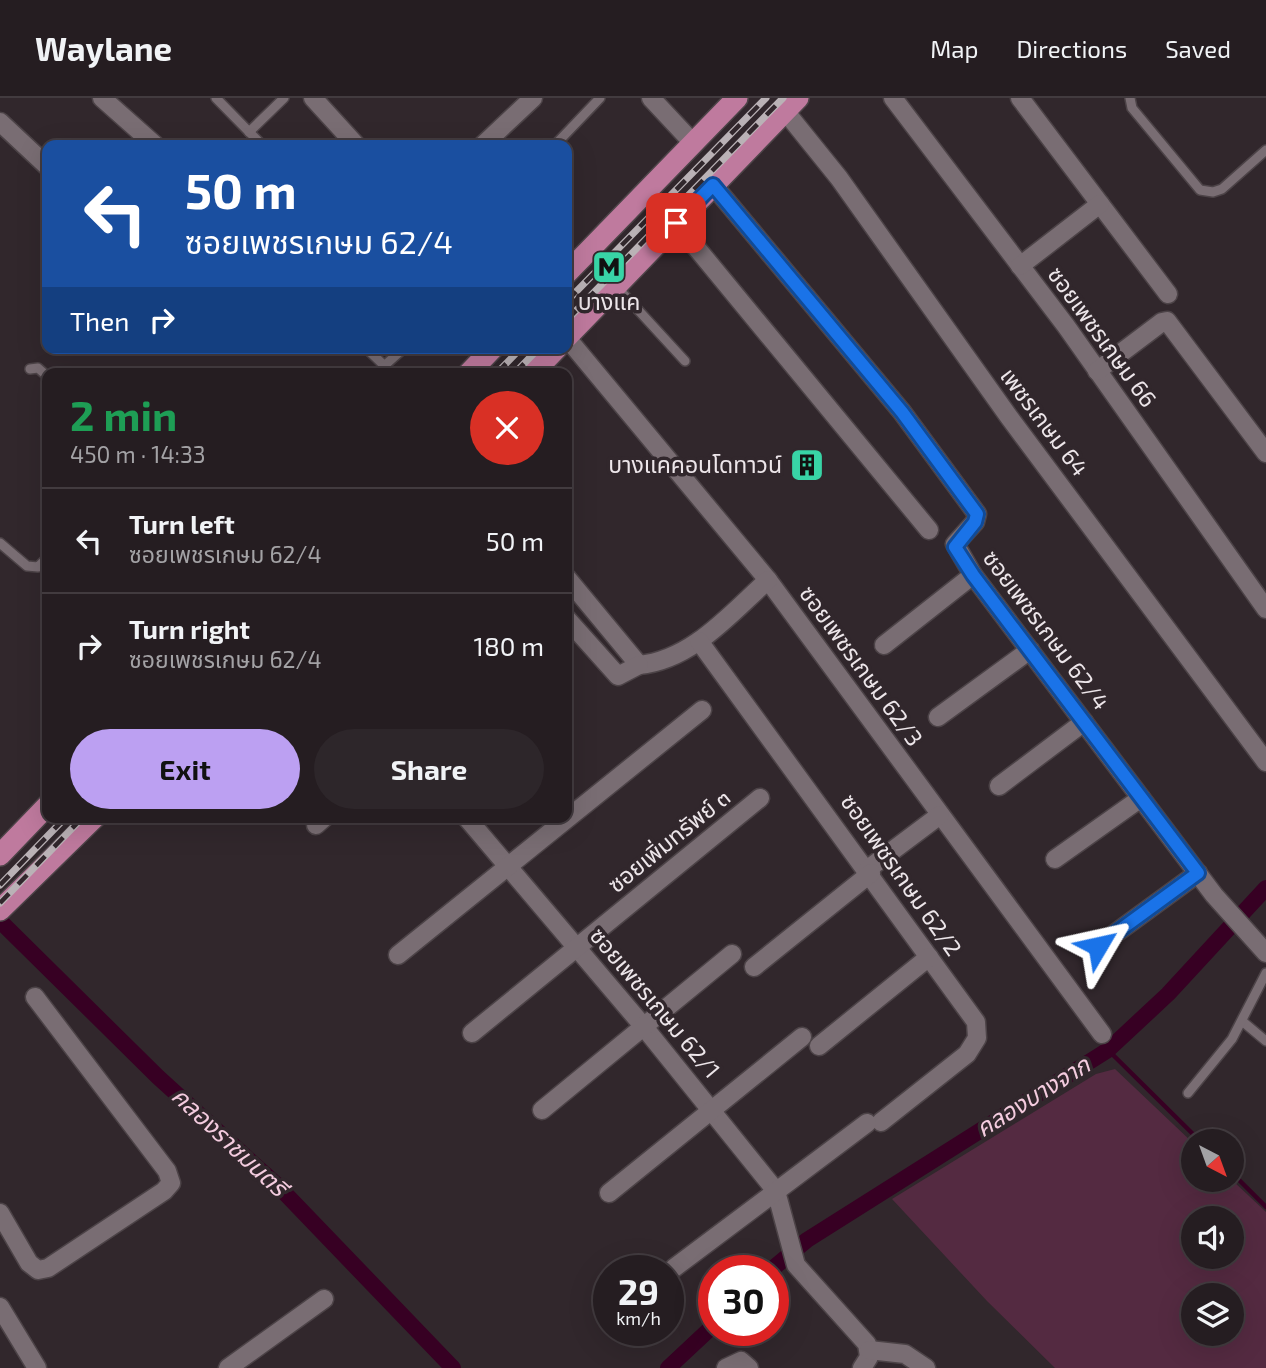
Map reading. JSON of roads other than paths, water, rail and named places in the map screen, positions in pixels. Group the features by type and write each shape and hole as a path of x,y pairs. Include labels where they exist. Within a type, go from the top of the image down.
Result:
{"main road":[{"path":"572,268 737,98"},
{"path":"572,332 791,105"},
{"path":"474,368 488,354"},
{"path":"538,368 550,354"},
{"path":"0,855 42,811"},
{"path":"0,911 88,823"}],"street":[{"path":"102,98 149,140"},
{"path":"313,98 351,140"},
{"path":"651,98 693,143"},
{"name":"ซอยเพชรเกษม 66","path":"892,98 1097,371 1266,609"},
{"path":"1020,98 1168,294"},
{"path":"488,140 524,101"},
{"name":"เพชรเกษม 64","path":"791,105 839,178 1009,417 1266,762"},
{"path":"0,122 42,161"},
{"name":"ซอยเพชรเกษม 62/4","path":"713,185 902,412 977,514 975,522 955,547 973,575 1198,873 1266,953"},
{"path":"1020,266 1100,204"},
{"path":"676,223 929,530"},
{"path":"1097,371 1167,321 1266,453"},
{"name":"ซอยเพชรเกษม 62/3","path":"572,343 768,580 1102,1034"},
{"path":"884,645 973,575"},
{"path":"572,625 618,676 639,665 659,663 699,641 768,580"},
{"path":"572,590 639,665"},
{"path":"592,648 609,631"},
{"name":"ซอยเพชรเกษม 62/2","path":"699,641 869,871 976,1022 978,1038 967,1054 776,1191"},
{"path":"938,717 1030,650"},
{"path":"572,815 702,710"},
{"path":"999,786 1084,722"},
{"name":"ซอยเพิ่มทรัพย์ ๓","path":"472,1033 760,798"},
{"path":"1055,859 1141,798"},
{"path":"754,967 940,815"},
{"name":"ซอยเพชรเกษม 62/1","path":"471,823 644,1027 776,1191 796,1265 869,1350"},
{"path":"398,955 561,823"},
{"path":"1098,946 1198,873"},
{"path":"542,1110 732,954"},
{"path":"819,1046 929,957"},
{"path":"0,1213 29,1262 38,1270 48,1268 167,1190 171,1183 167,1171 35,997"},
{"path":"609,1193 802,1037"},
{"path":"684,1260 776,1191"},
{"path":"228,1368 324,1299"},
{"path":"0,1307 37,1368"},
{"path":"862,1368 869,1357 869,1350 905,1354 926,1368"},
{"path":"726,1368 741,1361 749,1368"}],"lane":[{"path":"216,98 257,140"},
{"path":"249,132 284,98"},
{"path":"560,140 600,98"},
{"path":"1130,98 1132,108 1200,190 1222,189 1266,150"},
{"path":"616,285 685,361"},
{"path":"372,354 387,368"},
{"path":"389,368 399,354"},
{"path":"30,369 38,368 42,372"},
{"path":"1,546 27,566 38,567 42,563"},
{"path":"1188,1093 1232,1039 1266,973"},
{"path":"1242,1021 1266,1041"}],"waterway":[{"name":"คลองบางจาก","path":"789,1255 807,1240 1108,1050 1168,994 1266,888"},
{"name":"คลองราชมนตรี","path":"0,921 158,1077 278,1186 453,1368"},
{"path":"1108,1050 1188,1129"},
{"path":"1244,1185 1266,1207"},
{"name":"คลองบางจาก","path":"668,1368 698,1340"}],"railway":[{"path":"572,296 766,98"},
{"path":"572,315 783,98"},
{"path":"502,368 515,354"},
{"path":"520,368 533,354"},
{"path":"0,885 60,823"},
{"path":"0,903 77,823"}],"place":[{"name":"บางแค","path":"609,267"},
{"name":"บางแคคอนโดทาวน์","path":"807,465"}]}
